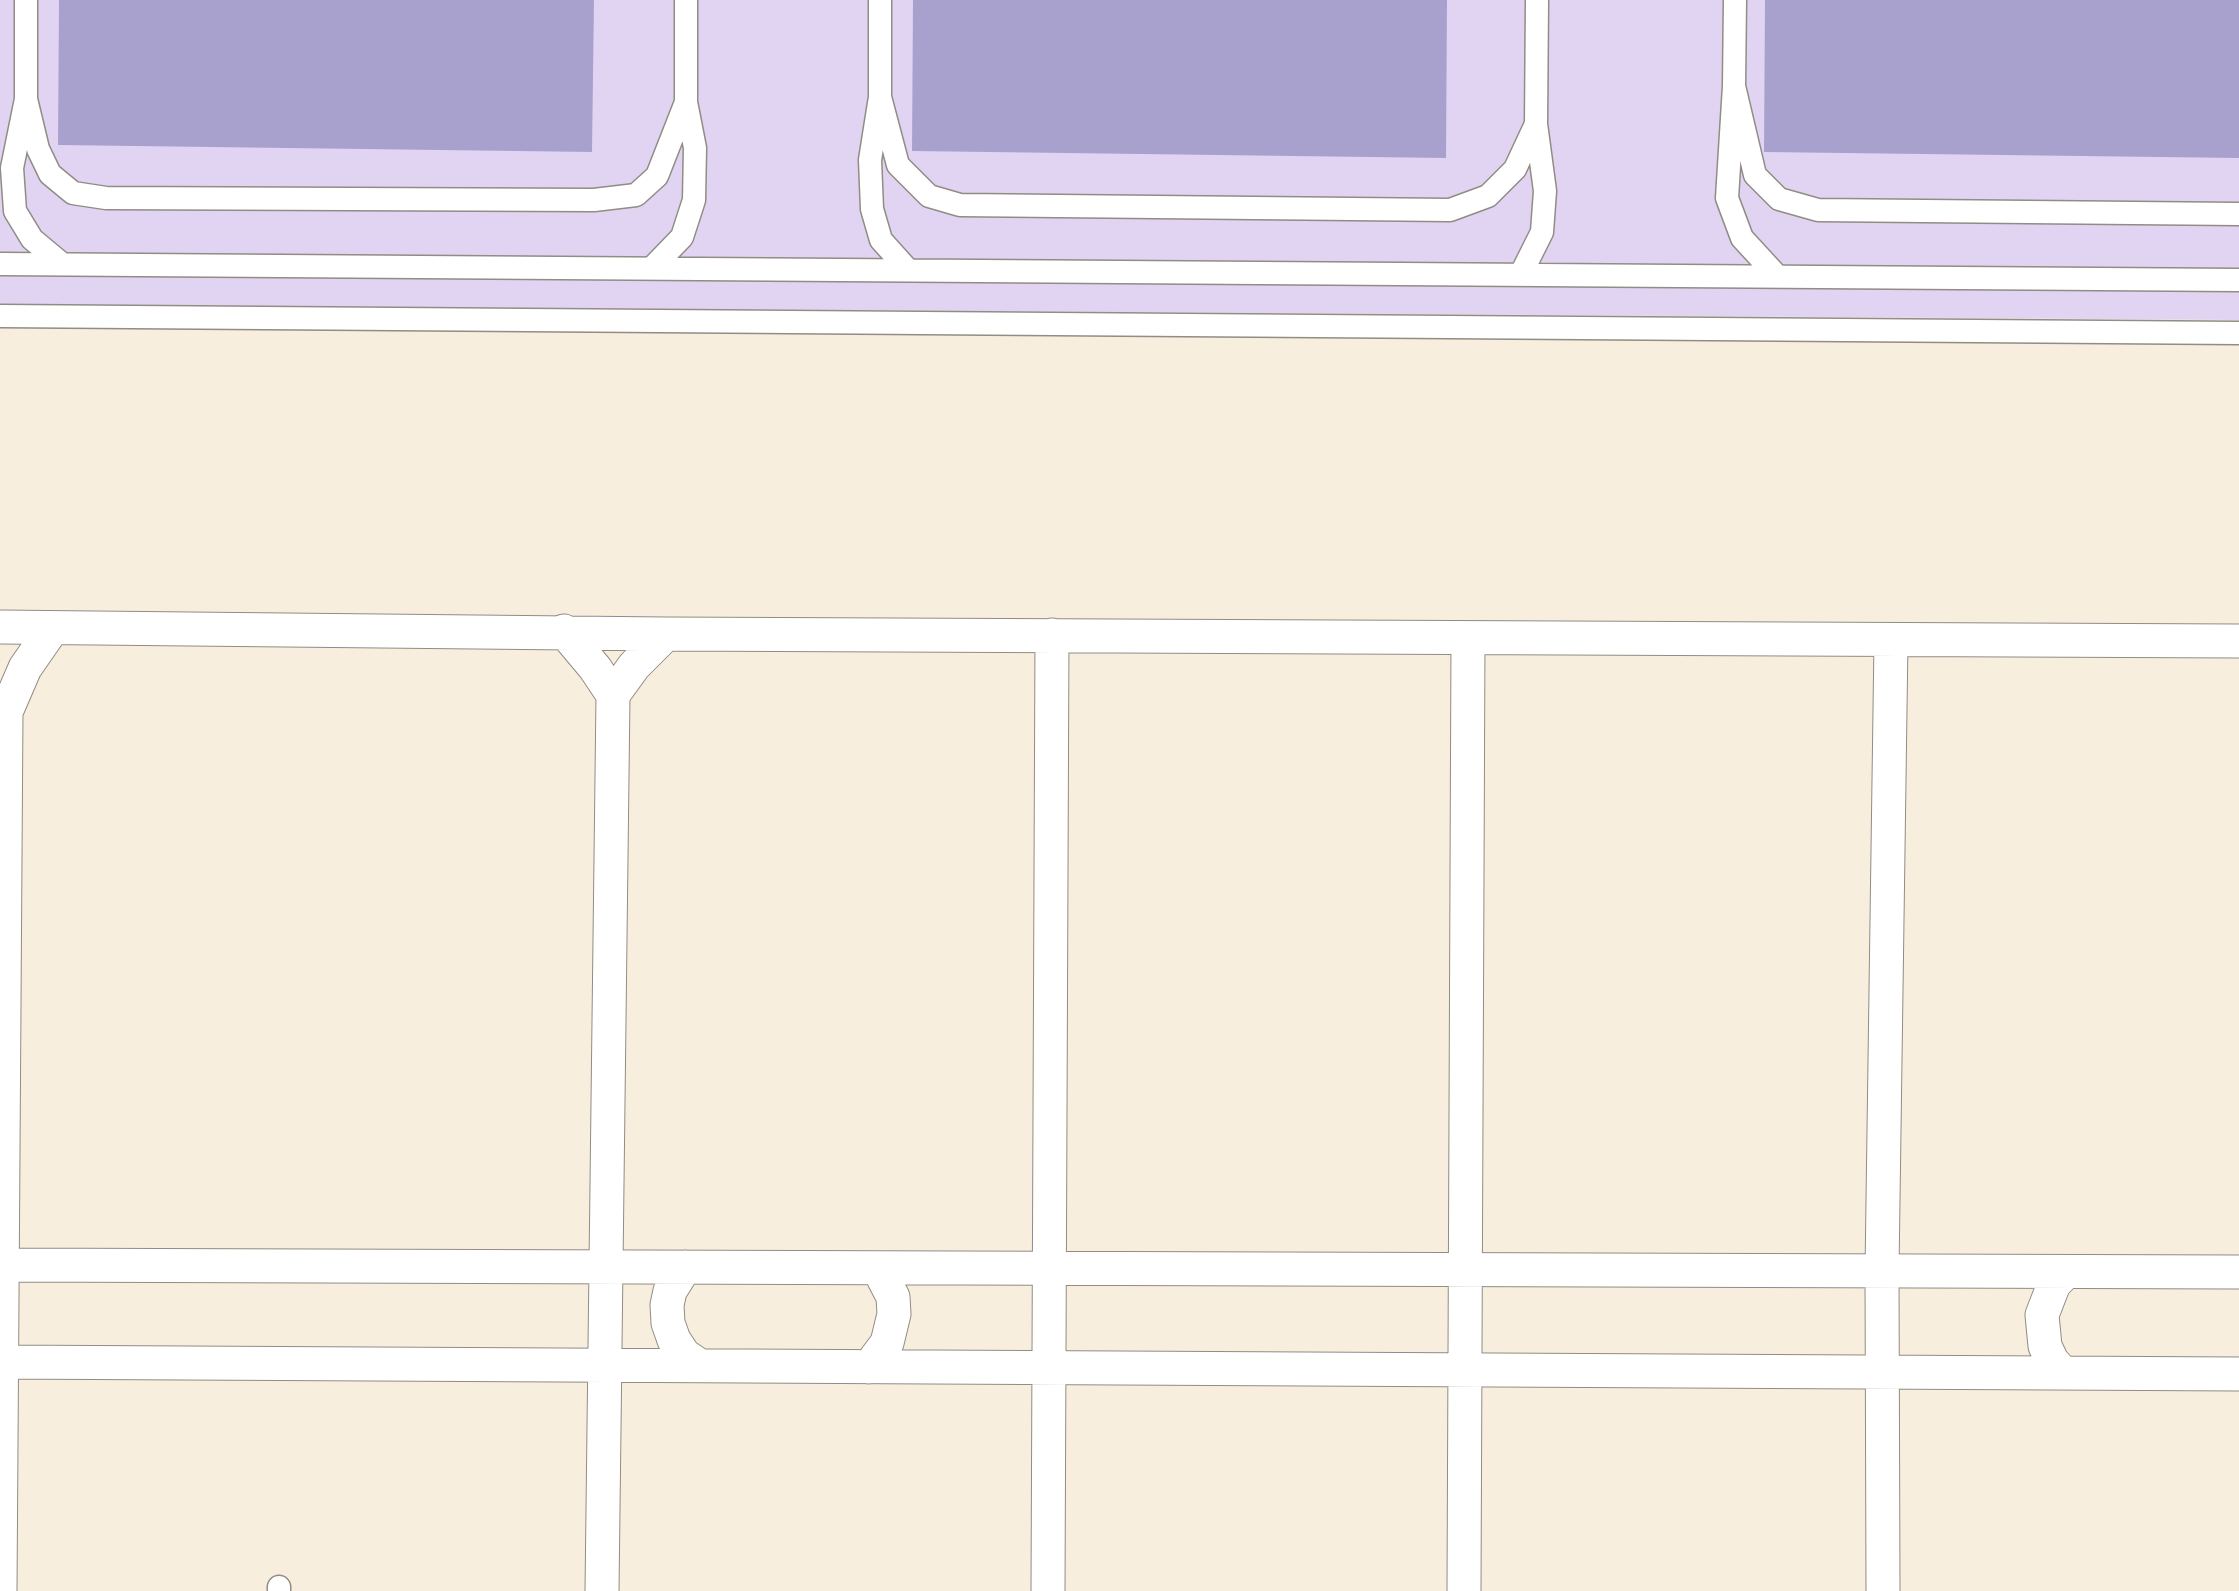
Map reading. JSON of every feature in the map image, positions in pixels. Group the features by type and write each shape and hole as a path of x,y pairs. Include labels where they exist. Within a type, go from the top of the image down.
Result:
{"street":[{"path":"0,627 564,631 666,634 2239,641"},
{"path":"0,1591 3,706 25,668 52,629"},
{"path":"564,631 595,668 613,695 602,1591"},
{"path":"613,695 634,666 666,634"},
{"path":"1048,1591 1052,636"},
{"path":"1464,1591 1468,638"},
{"path":"1883,1591 1881,1371 1892,640"},
{"path":"1,1265 2239,1272"},
{"path":"685,1267 670,1291 667,1305 668,1323 674,1340 684,1355 699,1365"},
{"path":"868,1366 887,1343 894,1314 893,1297 878,1268"},
{"path":"2063,1373 2052,1361 2045,1347 2042,1315 2054,1284 2066,1272"},
{"path":"1,1362 2239,1374"}],"lane":[{"path":"26,0 26,99 12,168 15,210 32,238 62,264"},
{"path":"652,268 682,237 694,201 695,148 686,102 686,0"},
{"path":"880,0 880,97 870,160 872,209 880,240 908,270"},
{"path":"1521,274 1542,232 1545,190 1536,124 1537,0"},
{"path":"1735,0 1734,86 1727,198 1742,238 1777,276"},
{"path":"1734,86 1755,175 1779,199 1818,210 2239,214"},
{"path":"880,97 898,165 929,196 960,205 1450,210 1488,196 1515,169 1536,124"},
{"path":"26,99 38,149 50,174 73,193 118,198 594,200 636,195 657,177 686,102"},
{"path":"0,264 2239,280"},
{"path":"0,316 2239,333"}],"shaded area":[{"path":"0,0 2239,0 2239,320 0,304"}],"building":[{"path":"59,0 594,0 592,152 58,145"},
{"path":"913,0 1447,0 1446,158 912,151"},
{"path":"1765,0 2239,0 2239,158 1764,152"}]}
